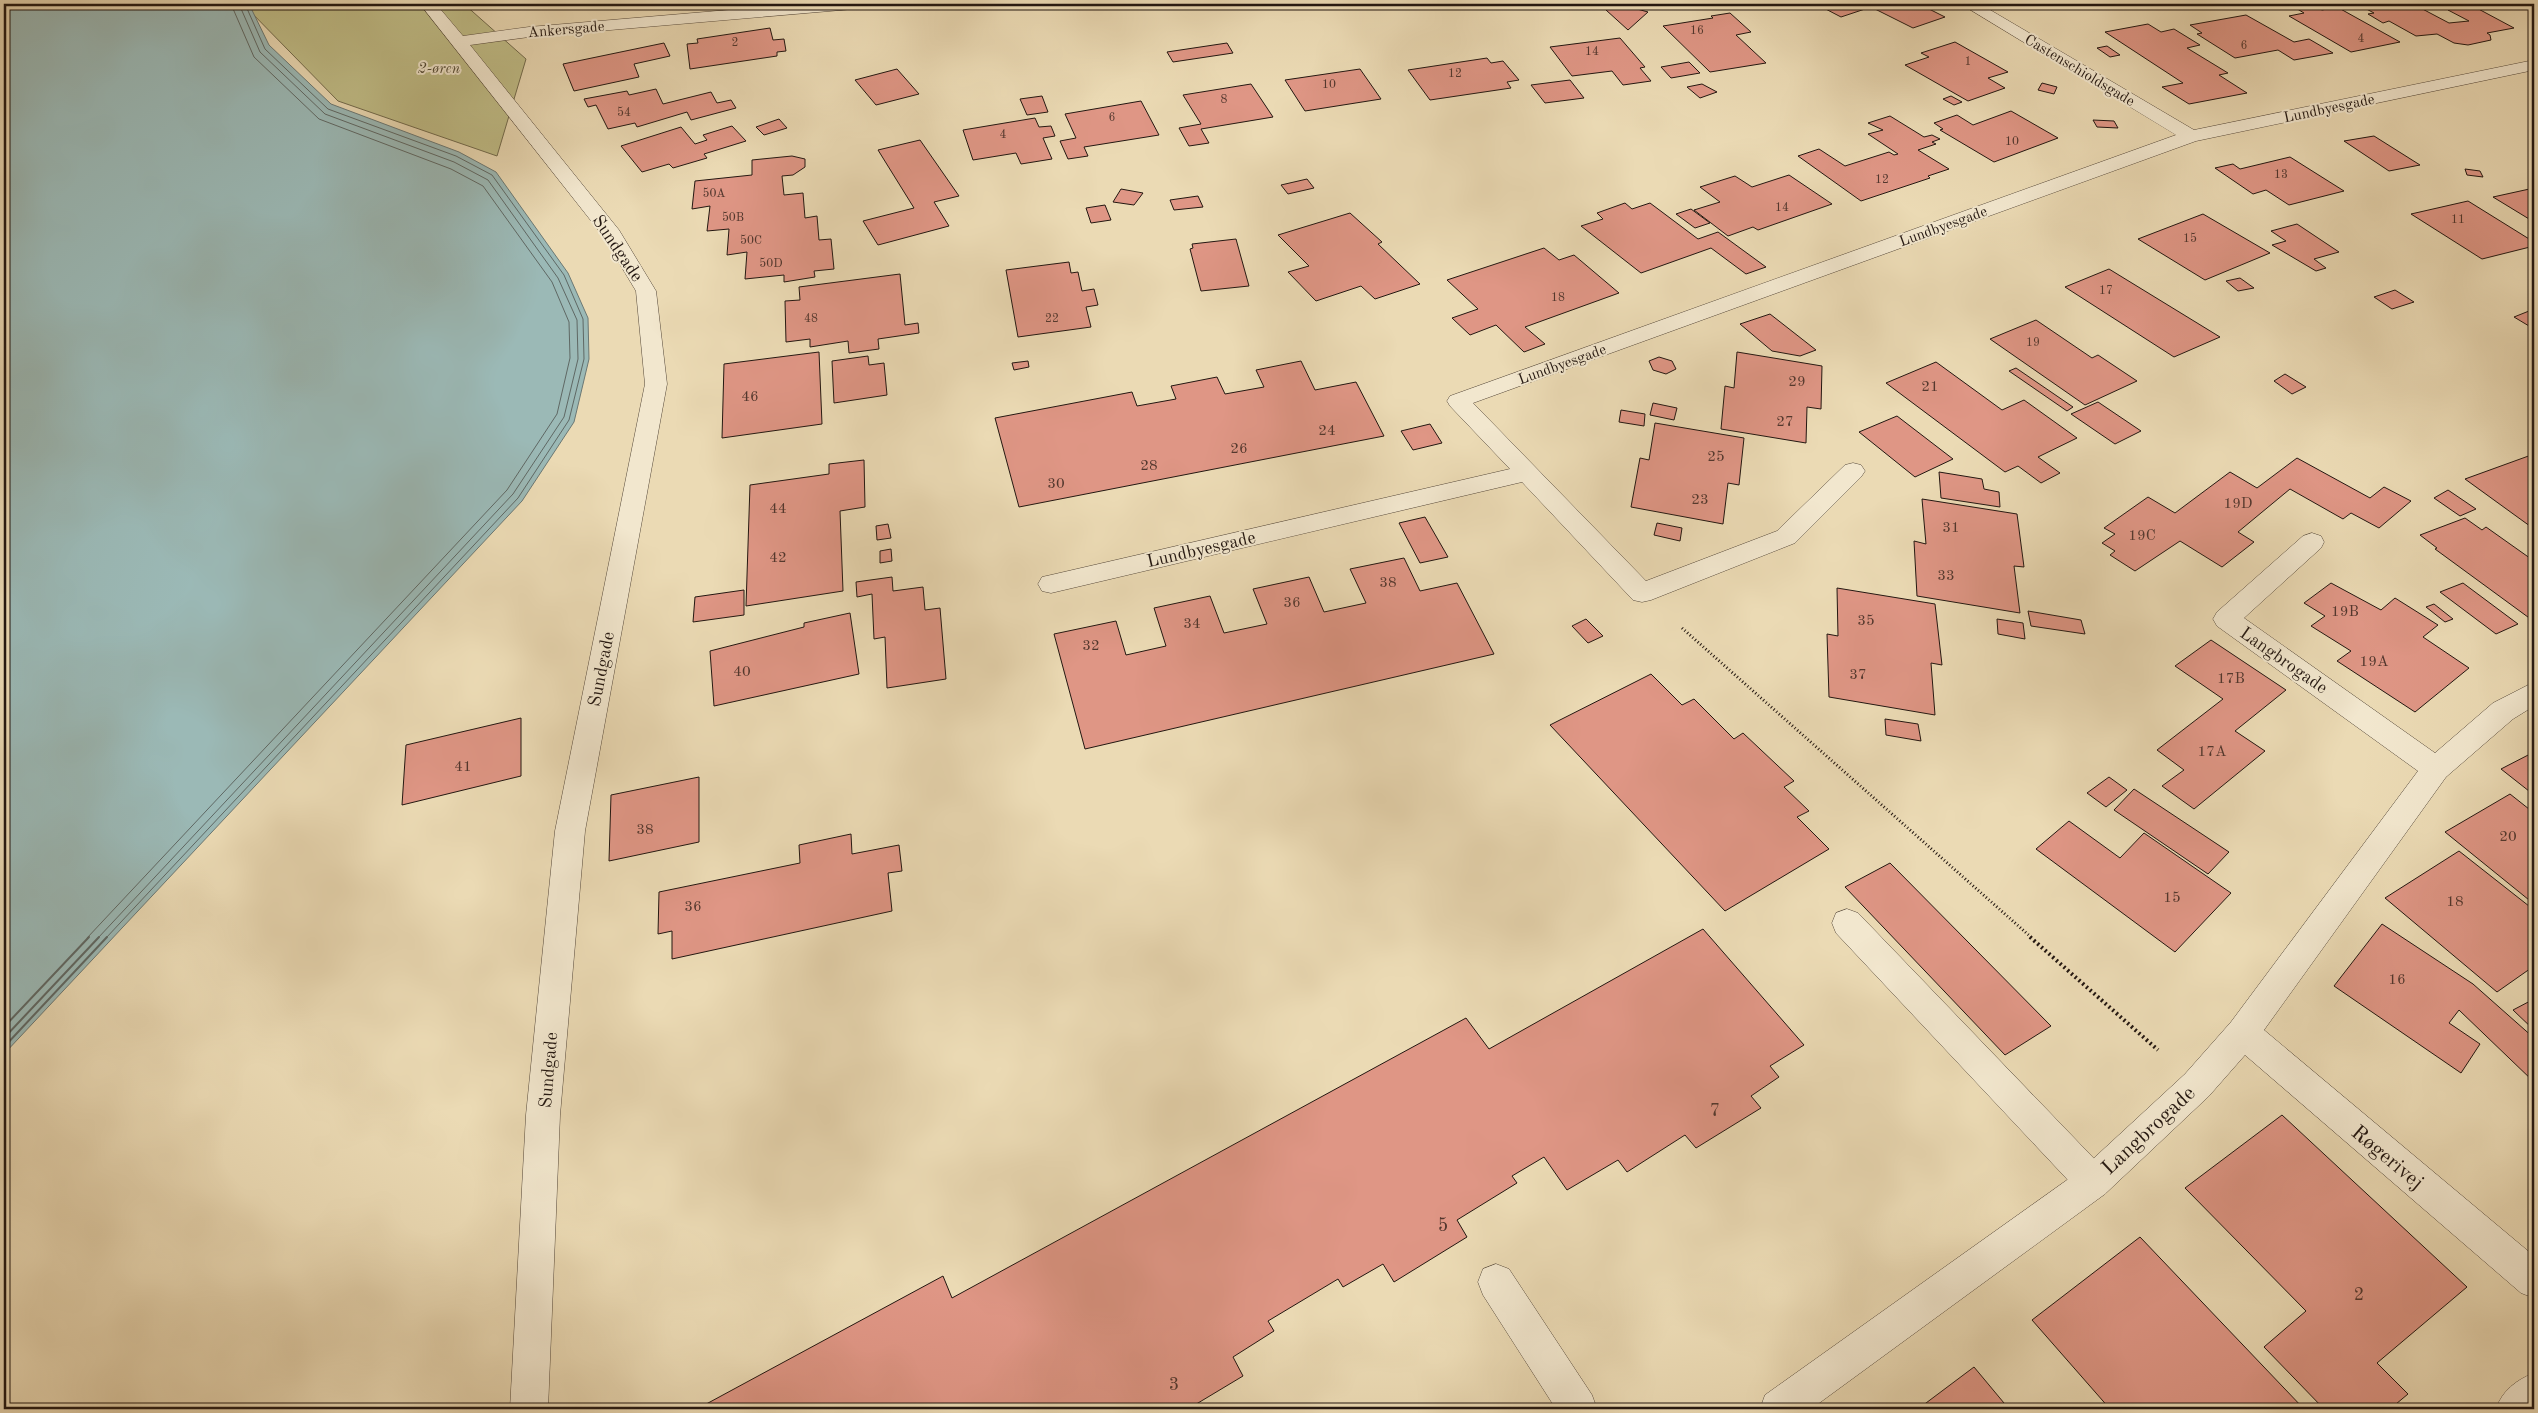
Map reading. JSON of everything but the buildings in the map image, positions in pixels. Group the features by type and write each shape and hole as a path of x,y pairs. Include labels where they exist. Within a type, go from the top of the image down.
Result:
{"street":[{"name":"Sundgade","path":"428,4 612,234 646,291 656,384 570,831 543,1116 529,1409"},
{"name":"Ankersgade","path":"459,42 529,32 781,6 853,4"},
{"name":"Castenschioldsgade","path":"1969,4 2191,136"},
{"name":"Lundbyesgade","path":"1642,593 1458,401 2191,136 2534,65"},
{"name":"Lundbyesgade","path":"1051,584 1527,472"},
{"path":"1642,593 1786,537 1853,472"},
{"name":"Langbrogade","path":"2312,542 2226,619 2436,769"},
{"name":"Langbrogade","path":"1779,1409 2093,1182 2197,1085 2243,1033 2436,769 2503,711 2534,693"},
{"path":"1847,923 2093,1182"},
{"name":"Røgerivej","path":"2243,1033 2534,1280"},
{"path":"1496,1282 1578,1409"},
{"path":"2515,1409 2534,1392"}],"path":[{"path":"1642,593 2197,1085"}],"green space":[{"name":"2-øren","path":"243,4 464,4 526,59 497,156 338,101"}],"water":[{"path":"4,4 249,4 269,45 331,104 459,152 496,172 568,273 588,318 589,359 574,422 522,501 4,1054"}]}
